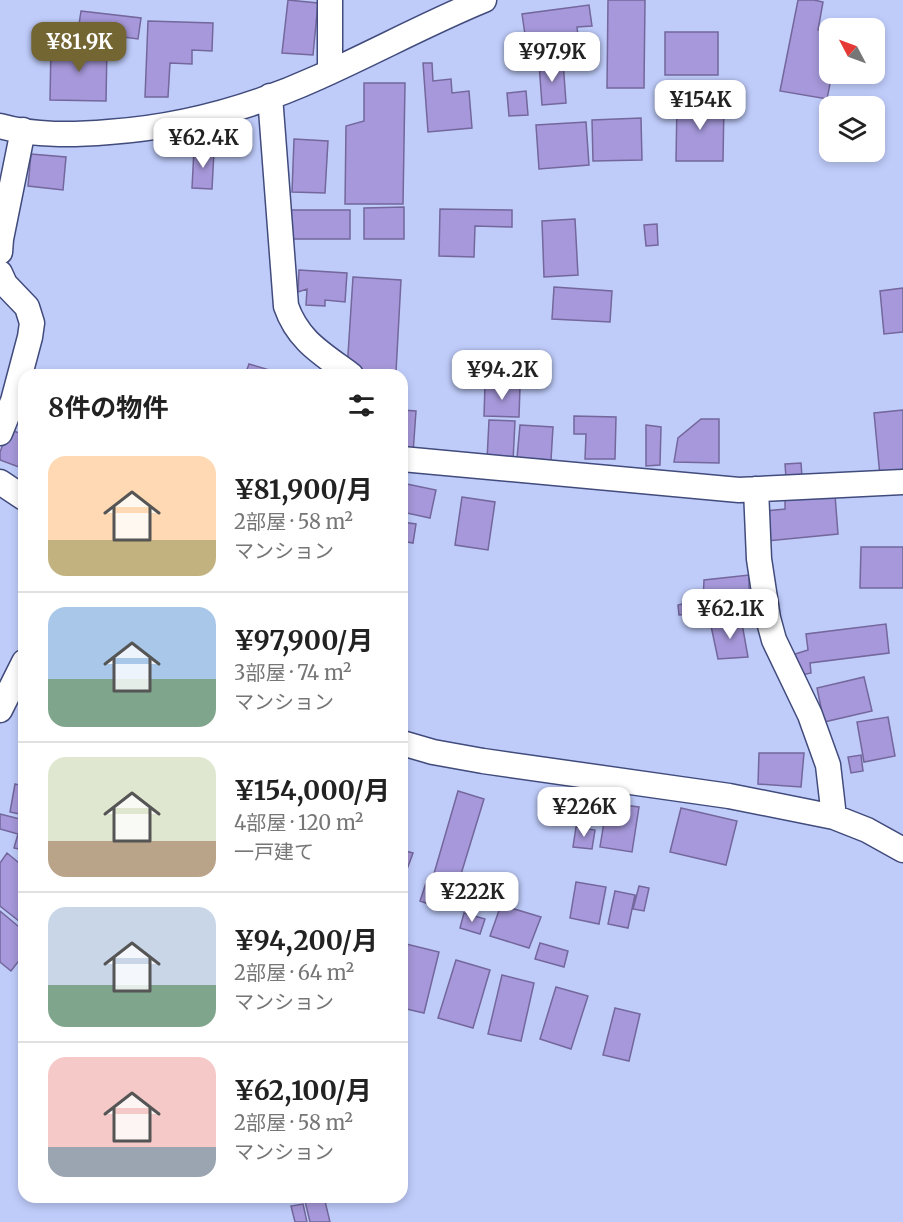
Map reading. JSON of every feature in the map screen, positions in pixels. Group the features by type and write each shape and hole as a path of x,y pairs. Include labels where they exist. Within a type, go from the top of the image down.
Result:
{"street":[{"path":"330,0 330,72"},
{"path":"0,252 12,128 41,133 85,134 136,130 210,116 270,96 330,72 443,17 484,0"},
{"path":"270,96 286,306 291,320 307,342 343,369"},
{"path":"0,273 5,284 27,307 32,322 22,369"},
{"path":"0,433 18,382"},
{"path":"408,460 739,490 903,482"},
{"path":"0,482 18,494"},
{"path":"756,489 759,559 768,618 774,640 810,715 828,765 834,817"},
{"path":"0,710 18,674"},
{"path":"408,745 483,761 729,796 834,817 867,830 903,850"}],"building":[{"path":"288,0 318,3 313,55 282,53"},
{"path":"608,0 645,0 644,88 607,88"},
{"path":"798,0 823,2 818,30 819,84 830,84 828,96 819,98 780,91"},
{"path":"589,5 592,26 577,27 580,54 548,58 548,52 528,55 522,14"},
{"path":"81,11 141,18 138,39 78,31"},
{"path":"148,21 213,23 212,51 192,50 192,64 170,63 168,97 145,97"},
{"path":"665,32 718,32 718,75 665,75"},
{"path":"51,46 107,46 106,101 50,100"},
{"path":"563,61 566,103 542,105 539,63"},
{"path":"423,63 432,63 433,81 451,79 452,93 469,91 472,128 428,132"},
{"path":"364,83 405,83 403,204 345,204 346,126 364,121"},
{"path":"526,91 528,115 509,116 507,93"},
{"path":"677,102 724,102 723,161 676,161"},
{"path":"641,118 642,160 593,161 592,120"},
{"path":"586,122 589,165 539,169 536,125"},
{"path":"294,139 328,141 325,193 292,192"},
{"path":"194,149 214,151 212,189 192,188"},
{"path":"31,154 66,157 63,190 28,186"},
{"path":"404,207 404,239 364,239 364,208"},
{"path":"440,209 512,210 512,227 475,226 474,257 439,256"},
{"path":"290,210 350,210 350,239 290,239"},
{"path":"575,219 578,275 544,277 542,221"},
{"path":"657,224 658,245 646,246 644,225"},
{"path":"299,270 347,273 345,302 325,300 325,306 306,305 307,289 298,292"},
{"path":"353,277 401,280 396,369 347,369"},
{"path":"554,287 612,291 610,322 552,319"},
{"path":"903,288 903,332 884,334 880,291"},
{"path":"249,364 266,369 247,369"},
{"path":"485,385 520,387 519,417 484,416"},
{"path":"408,410 416,411 413,453 408,453"},
{"path":"903,410 903,473 880,476 874,413"},
{"path":"574,416 616,417 615,459 585,459 586,434 574,434"},
{"path":"701,419 719,419 719,463 674,462 678,438"},
{"path":"489,420 515,421 513,461 487,460"},
{"path":"520,425 553,427 551,460 517,458"},
{"path":"646,425 661,427 660,465 646,466"},
{"path":"9,429 18,433 18,467 0,460 0,452"},
{"path":"801,463 802,477 786,478 785,464"},
{"path":"408,484 436,490 430,518 408,513"},
{"path":"835,495 838,534 767,541 765,511 785,509 785,500"},
{"path":"462,497 495,502 488,550 455,545"},
{"path":"408,523 416,524 413,543 408,542"},
{"path":"861,547 903,547 903,588 860,588"},
{"path":"749,575 749,609 679,615 678,605 703,599 704,580"},
{"path":"741,618 748,657 718,659 711,626"},
{"path":"886,624 889,653 810,663 811,673 802,675 792,655 808,650 806,634"},
{"path":"864,677 872,711 824,722 817,688"},
{"path":"888,717 895,756 864,762 857,722"},
{"path":"759,753 804,753 801,787 758,784"},
{"path":"861,755 863,771 851,773 848,757"},
{"path":"15,784 18,785 18,814 10,812"},
{"path":"458,791 484,799 458,884 433,877"},
{"path":"607,803 639,807 632,852 600,847"},
{"path":"681,808 737,821 726,865 670,852"},
{"path":"0,814 18,818 18,834 0,829"},
{"path":"576,827 595,830 592,849 573,847"},
{"path":"18,834 18,849 14,848"},
{"path":"408,852 413,853 408,867"},
{"path":"7,853 18,862 18,920 0,906 0,863"},
{"path":"576,882 606,887 599,924 570,918"},
{"path":"426,883 447,890 440,908 420,901"},
{"path":"639,886 649,888 644,911 633,909"},
{"path":"615,891 635,895 628,928 608,924"},
{"path":"501,905 541,917 529,948 490,936"},
{"path":"0,911 18,926 18,962 11,971 0,962"},
{"path":"464,913 485,919 480,934 460,928"},
{"path":"540,943 568,951 564,967 535,959"},
{"path":"408,944 439,952 424,1013 408,1009"},
{"path":"456,960 490,970 473,1028 438,1018"},
{"path":"502,975 534,983 521,1041 488,1034"},
{"path":"556,987 588,996 571,1049 540,1039"},
{"path":"615,1008 640,1014 629,1061 603,1055"},
{"path":"305,1203 325,1203 330,1222 310,1222"},
{"path":"303,1204 307,1222 295,1222 291,1206"}]}
